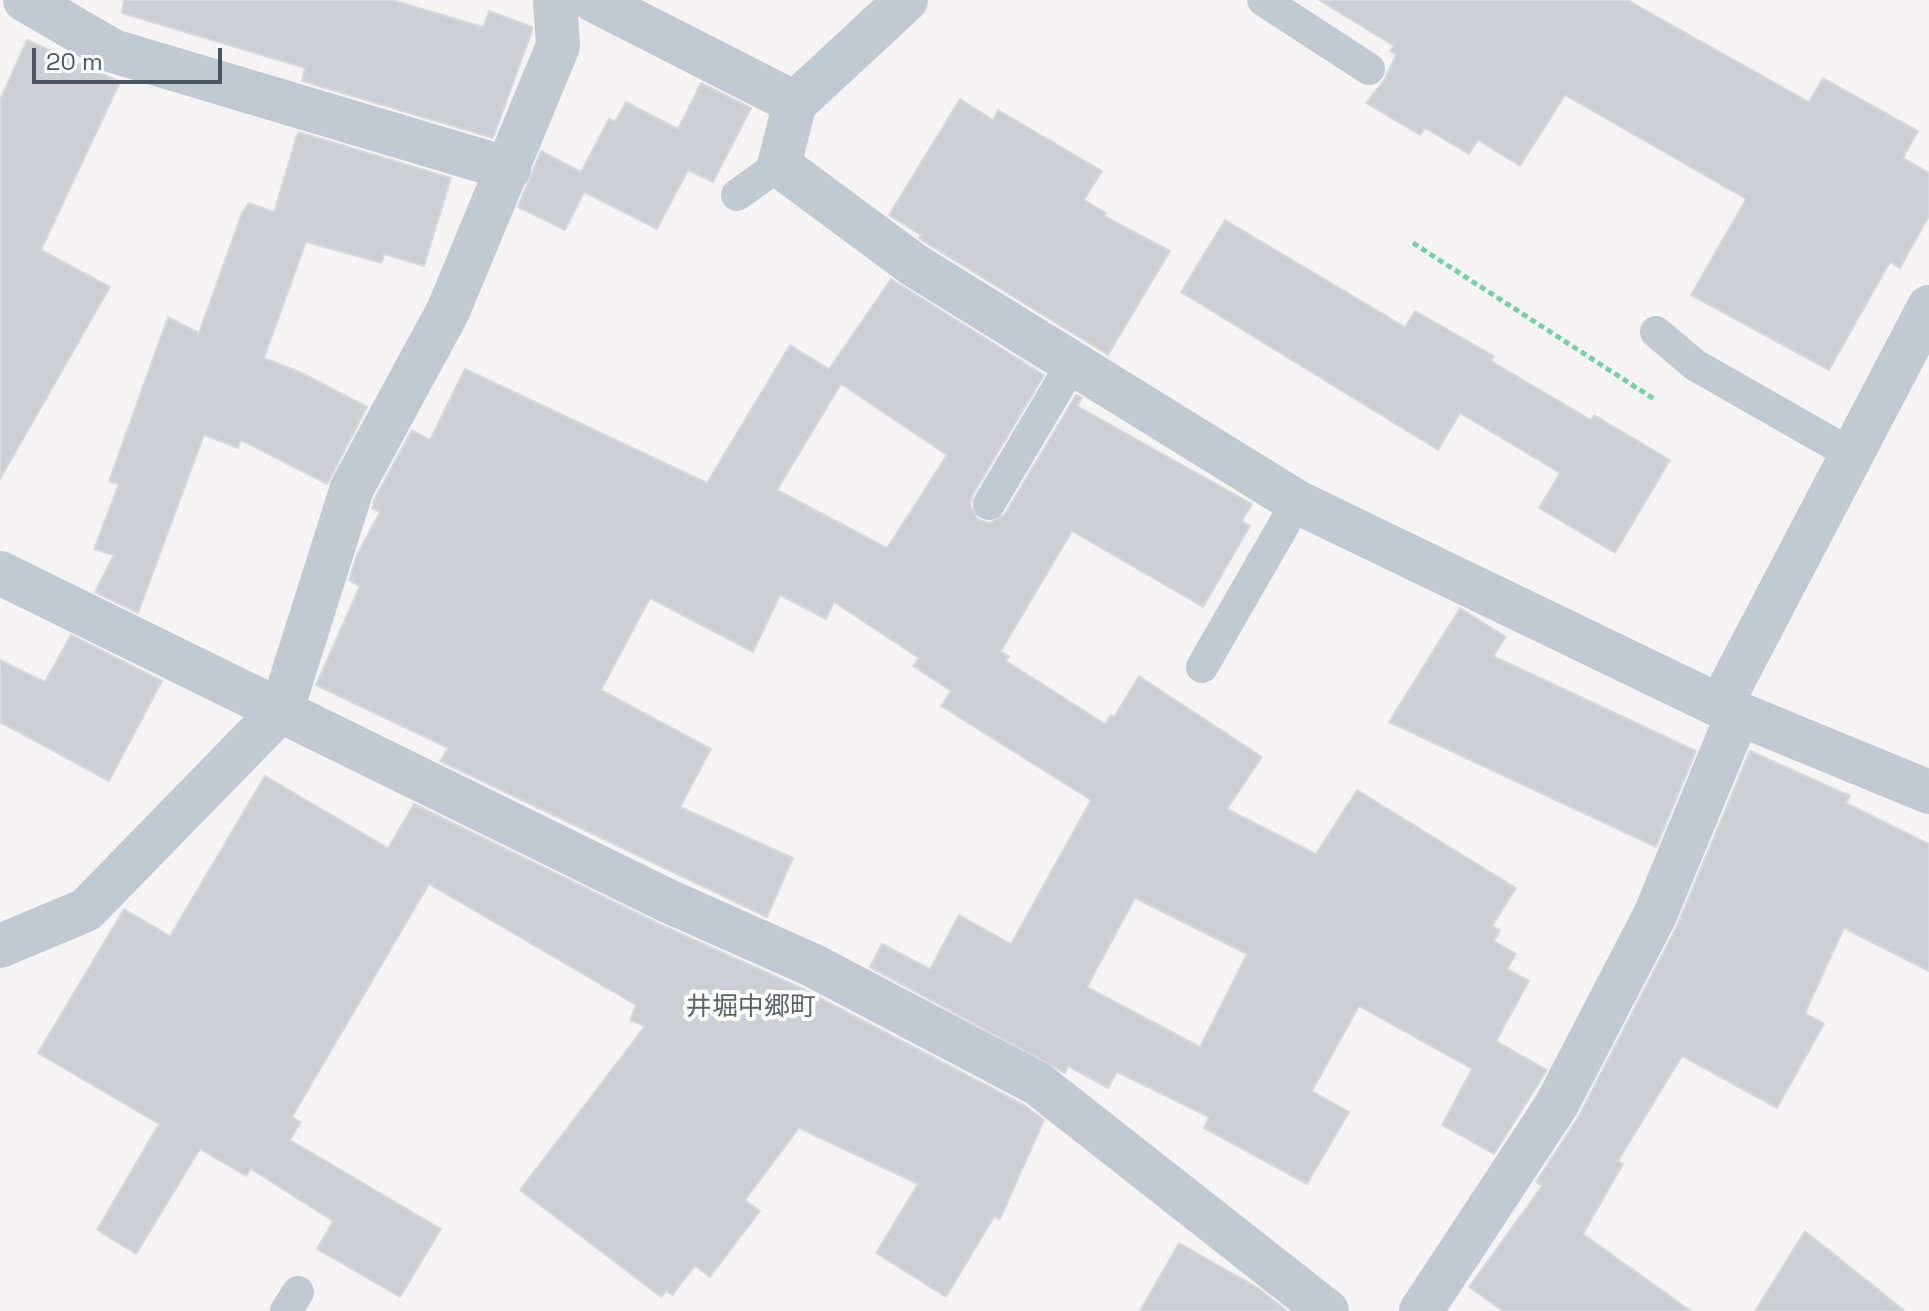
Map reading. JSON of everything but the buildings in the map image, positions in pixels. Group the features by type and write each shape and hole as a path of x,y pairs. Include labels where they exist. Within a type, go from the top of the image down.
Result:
{"street":[{"path":"0,5 4,0"},
{"path":"25,0 113,51 509,169"},
{"path":"0,946 86,910 282,709 352,488 448,311 558,46 555,0"},
{"path":"593,0 795,103"},
{"path":"906,0 795,103 779,165 914,265 1297,502 1729,710 1929,792"},
{"path":"1421,1311 1557,1104 1655,915 1729,710 1851,454 1929,307"},
{"path":"0,573 668,901 812,965 1038,1084 1327,1311"}],"lane":[{"path":"1263,0 1369,69"},
{"path":"737,195 779,165"},
{"path":"1656,332 1695,365 1851,454"},
{"path":"989,504 1072,364"},
{"path":"1202,667 1297,502"}],"path":[{"path":"1413,243 1612,375 1666,406"}],"district":[{"name":"井堀中郷町","path":"751,1008"}]}
